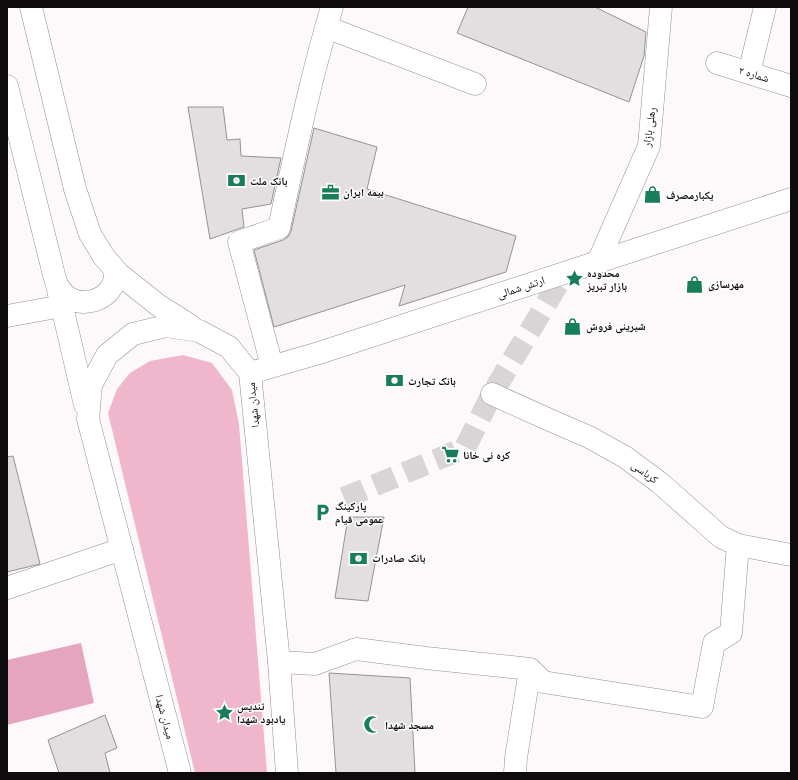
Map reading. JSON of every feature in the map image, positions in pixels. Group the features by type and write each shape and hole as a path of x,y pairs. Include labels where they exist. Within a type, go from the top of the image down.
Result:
{"main road":[{"path":"31,7 75,189 90,234 104,257 119,274 158,305 199,331"},
{"name":"رهلی بازار","path":"598,262 649,146 661,7"},
{"path":"749,73 765,7"},
{"path":"272,366 239,242 279,228 304,113 329,17 475,84"},
{"name":"شماره ۲","path":"717,63 791,86"},
{"path":"7,86 57,285 88,419"},
{"name":"ارتش شمالی","path":"250,373 319,353 791,199"},
{"path":"57,285 66,296 78,301 92,302 104,295 113,285 116,271"},
{"path":"7,316 62,306"},
{"name":"میدان شهدا","path":"180,773 88,419 91,385 107,355 133,334 166,326 199,331 229,347 250,373 279,662 287,773"},
{"name":"کرباسی","path":"492,394 589,437 625,457 660,483 722,536 738,544 791,555"},
{"path":"279,662 315,664 356,649 530,669 543,682 702,707 714,643 731,633 738,544"},
{"path":"7,588 122,549"},
{"path":"515,773 530,669"}],"shaded area":[{"path":"183,355 212,363 232,390 239,424 267,773 195,773 108,413 117,389 130,373 150,361"},
{"path":"81,643 94,703 7,725 7,660"}],"building":[{"path":"468,7 595,7 646,32 644,56 629,102 457,33"},
{"name":"بانک ملت","path":"188,107 223,107 227,140 240,139 241,156 281,158 271,204 242,209 244,227 210,239"},
{"path":"314,128 377,147 367,189 516,236 506,272 399,306 405,285 274,327 254,250 283,240 288,237 291,231"},
{"path":"13,456 40,564 7,572 7,457"},
{"name":"بانک صادرات","path":"348,517 384,517 368,601 335,598"},
{"name":"مسجد شهدا","path":"329,673 410,678 415,773 336,773"},
{"path":"105,715 117,748 105,753 110,773 59,773 48,740"}],"tunnel":[{"path":"344,498 465,448 492,394 564,274"}],"place":[{"name":"بانک ملت","path":"237,181"},
{"name":"بیمه ایران","path":"330,192"},
{"name":"یکبارمصرف","path":"653,195"},
{"name":"محدوده بازار تبریز","path":"574,279"},
{"name":"مهرسازی","path":"695,284"},
{"name":"شیرینی فروش","path":"573,326"},
{"name":"بانک تجارت","path":"395,381"},
{"name":"کره نی خانا","path":"450,455"},
{"name":"پارکینگ عمومی قیام","path":"322,512"},
{"name":"بانک صادرات","path":"359,558"},
{"name":"تندیس یادبود شهدا","path":"224,712"},
{"name":"مسجد شهدا","path":"372,725"}]}
